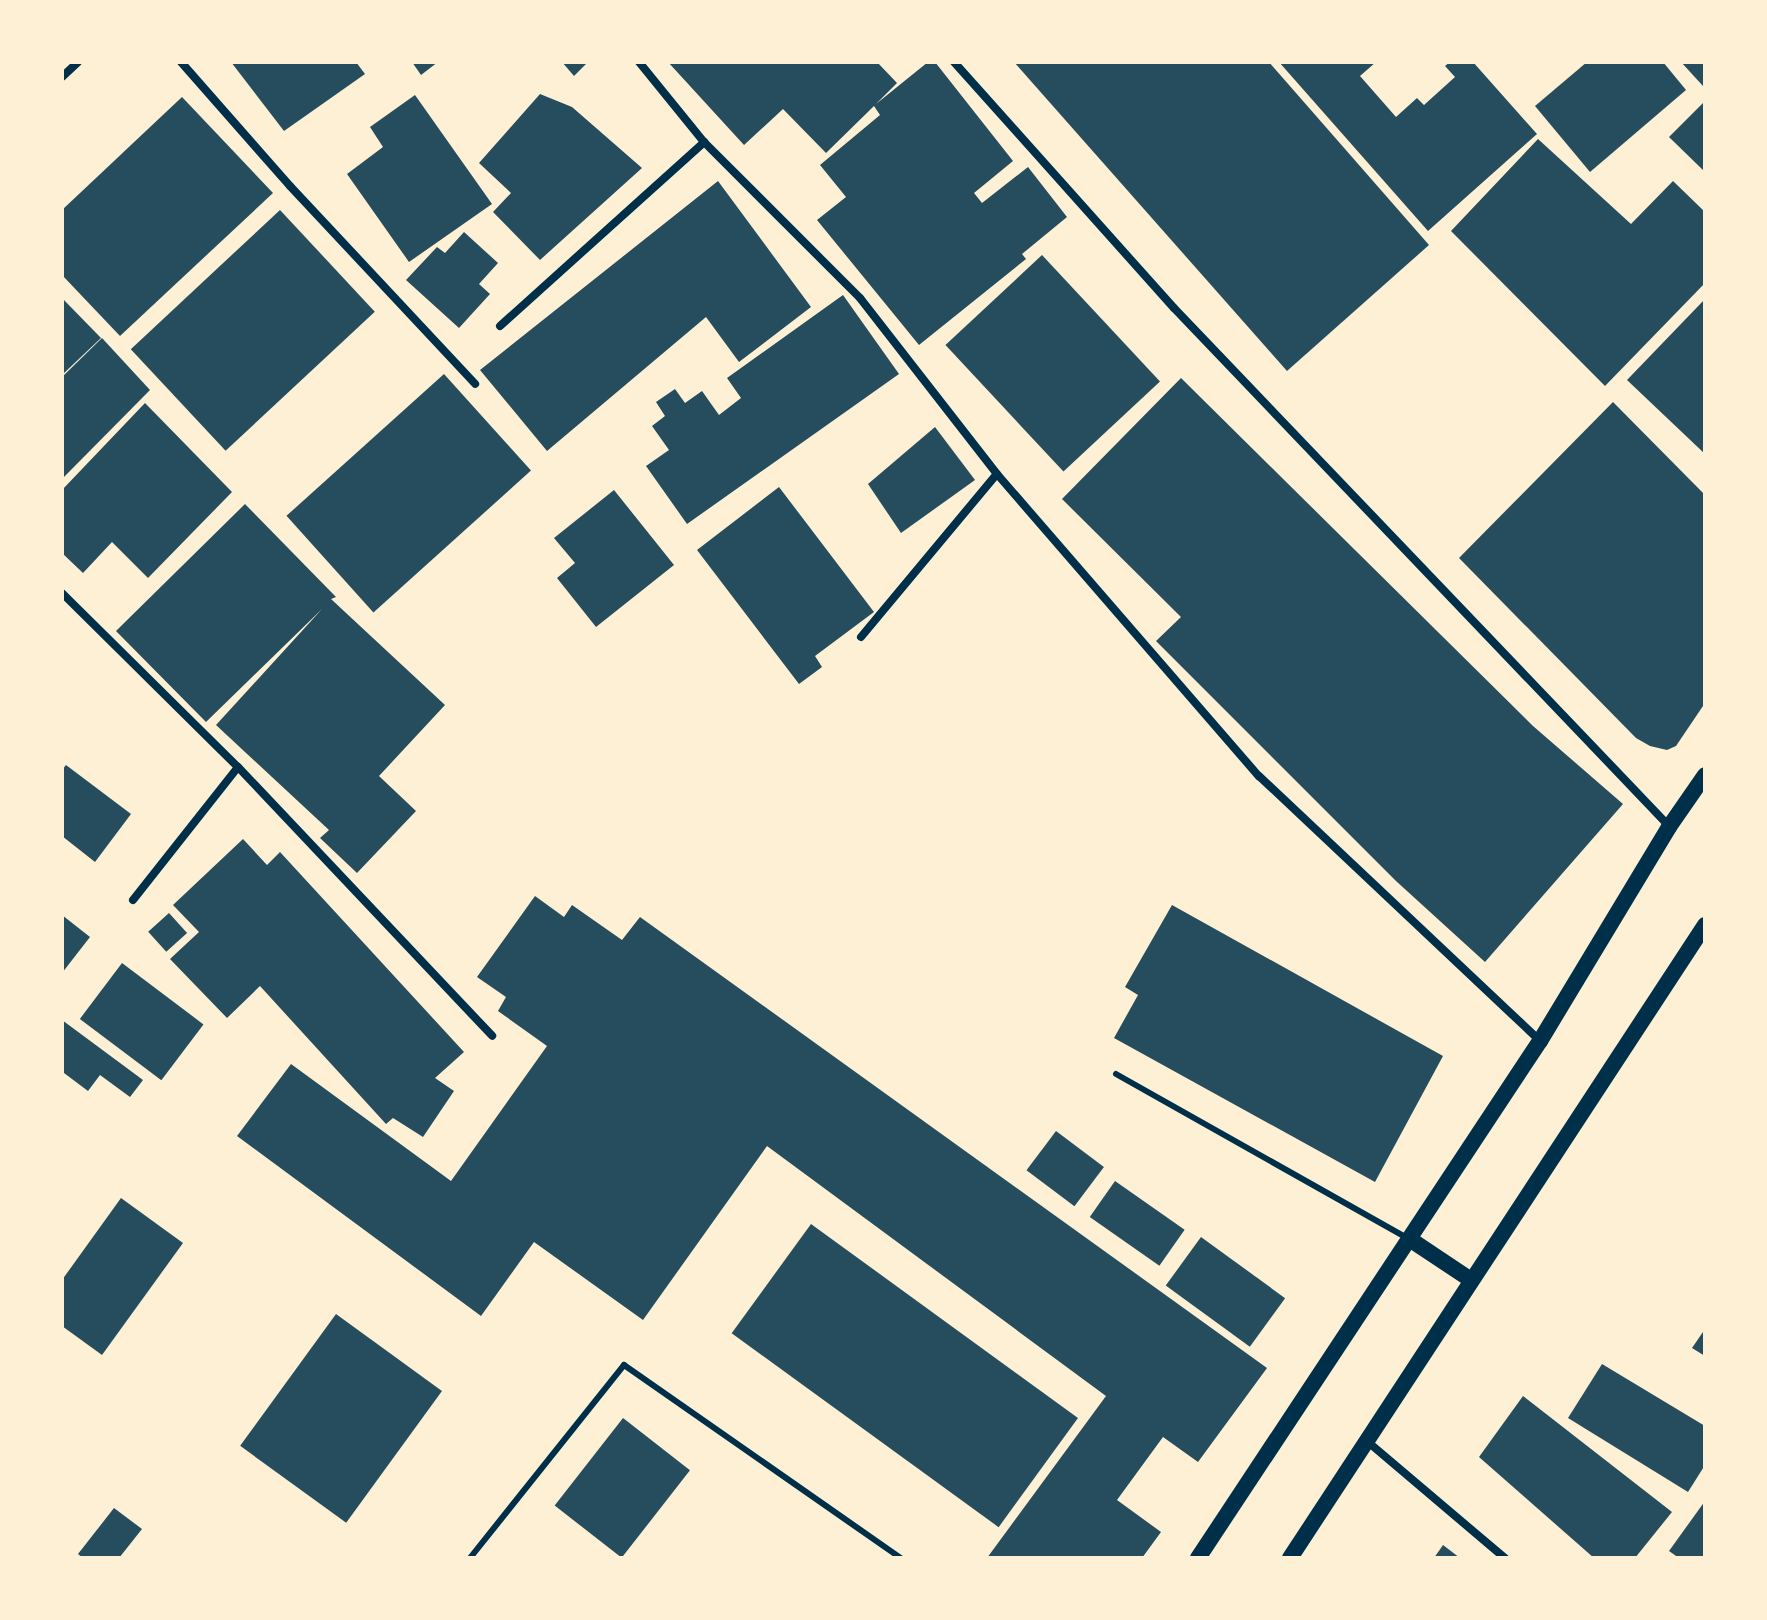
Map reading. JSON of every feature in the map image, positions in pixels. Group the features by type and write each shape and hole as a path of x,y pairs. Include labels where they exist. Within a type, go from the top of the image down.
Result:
{"main road":[{"path":"1198,1558 1540,1041 1669,827 1705,775"},
{"path":"1290,1558 1705,925"},
{"path":"1411,1240 1471,1280"}],"street":[{"path":"62,77 78,62"},
{"path":"181,62 290,186 475,384"},
{"path":"639,62 704,142 860,298 997,474 1259,776 1540,1041"},
{"path":"954,62 1174,308 1669,827"},
{"path":"500,326 704,142"},
{"path":"861,637 997,474"},
{"path":"62,593 238,767 492,1036"},
{"path":"133,900 238,767"},
{"path":"1368,1442 1505,1558"}],"lane":[{"path":"1116,1074 1411,1240"},
{"path":"470,1558 624,1365 901,1558"}],"building":[{"path":"231,62 356,62 365,74 284,131"},
{"path":"412,62 438,62 421,75"},
{"path":"562,62 588,62 574,76"},
{"path":"668,62 877,62 897,83 876,104 928,62 935,62 1013,161 974,193 982,203 1028,167 1067,217 1022,254 1026,259 919,345 817,220 846,197 820,165 880,115 874,106 826,153 783,109 744,145"},
{"path":"1014,62 1269,62 1429,245 1287,371"},
{"path":"1279,62 1376,62 1360,76 1396,117 1417,98 1424,105 1455,77 1445,66 1450,62 1473,62 1537,134 1428,231"},
{"path":"1587,62 1663,62 1686,90 1590,172 1535,106"},
{"path":"1681,62 1705,62 1703,86"},
{"path":"540,94 572,107 642,168 540,260 493,212 511,193 479,163"},
{"path":"415,95 492,204 409,262 347,174 383,147 370,127"},
{"path":"182,97 273,193 120,336 62,275 62,210"},
{"path":"1705,101 1705,172 1669,137"},
{"path":"1538,139 1631,224 1673,181 1705,212 1705,283 1605,386 1451,231"},
{"path":"718,181 811,307 739,362 706,317 547,451 480,370"},
{"path":"280,210 375,312 226,451 131,349"},
{"path":"464,232 498,263 479,284 490,294 459,328 406,280 437,247 445,253"},
{"path":"1042,255 1160,382 1063,472 945,345"},
{"path":"843,295 899,374 687,524 646,466 669,450 652,426 665,416 656,402 675,389 685,403 702,391 719,415 741,398 727,378"},
{"path":"62,298 101,338 62,375"},
{"path":"1705,299 1705,454 1627,380"},
{"path":"102,338 150,390 62,479 62,377"},
{"path":"444,374 531,471 373,612 286,516"},
{"path":"1181,378 1533,726 1623,804 1485,962 1396,881 1156,641 1181,617 1062,499"},
{"path":"1613,402 1705,495 1705,703 1676,746 1667,750 1650,746 1636,738 1459,558"},
{"path":"145,403 232,492 148,578 112,542 83,573 62,553 62,490"},
{"path":"935,427 975,480 901,533 868,484"},
{"path":"779,487 874,612 815,656 822,667 799,684 697,550"},
{"path":"614,490 674,565 596,627 557,578 575,563 554,538"},
{"path":"245,504 336,597 331,599 445,705 379,776 416,811 357,873 320,838 329,830 216,725 322,609 206,722 116,631"},
{"path":"66,765 131,814 95,862 62,836 62,770"},
{"path":"243,839 267,865 280,852 464,1052 435,1078 454,1091 423,1137 393,1118 386,1124 260,986 227,1018 170,959 199,932 173,905"},
{"path":"535,896 564,917 572,905 622,940 640,917 1267,1368 1198,1462 1163,1437 1117,1500 1161,1532 1142,1558 987,1558 1106,1396 767,1146 643,1320 534,1242 481,1316 237,1136 291,1064 451,1181 547,1046 498,1011 506,997 477,977"},
{"path":"1172,905 1443,1056 1375,1182 1114,1038 1138,995 1125,987"},
{"path":"169,913 187,933 166,952 148,932"},
{"path":"62,915 90,937 62,973"},
{"path":"122,963 203,1024 161,1080 80,1019"},
{"path":"62,1020 143,1080 130,1097 100,1075 88,1091 64,1073 62,1075"},
{"path":"1056,1131 1104,1167 1074,1206 1027,1170"},
{"path":"1115,1181 1185,1230 1159,1266 1090,1217"},
{"path":"121,1198 183,1243 102,1355 62,1326 62,1280"},
{"path":"811,1224 1078,1418 999,1527 732,1333"},
{"path":"1201,1237 1285,1298 1250,1347 1166,1286"},
{"path":"336,1314 442,1391 346,1523 240,1446"},
{"path":"1705,1329 1705,1356 1692,1348"},
{"path":"1602,1364 1705,1426 1705,1465 1688,1492 1568,1418"},
{"path":"1523,1396 1672,1512 1635,1558 1594,1558 1479,1457"},
{"path":"623,1418 690,1470 622,1558 555,1505"},
{"path":"1705,1501 1705,1558 1679,1558 1669,1551"},
{"path":"114,1508 142,1529 119,1558 83,1558 78,1554"},
{"path":"1443,1545 1460,1558 1434,1558"}]}
